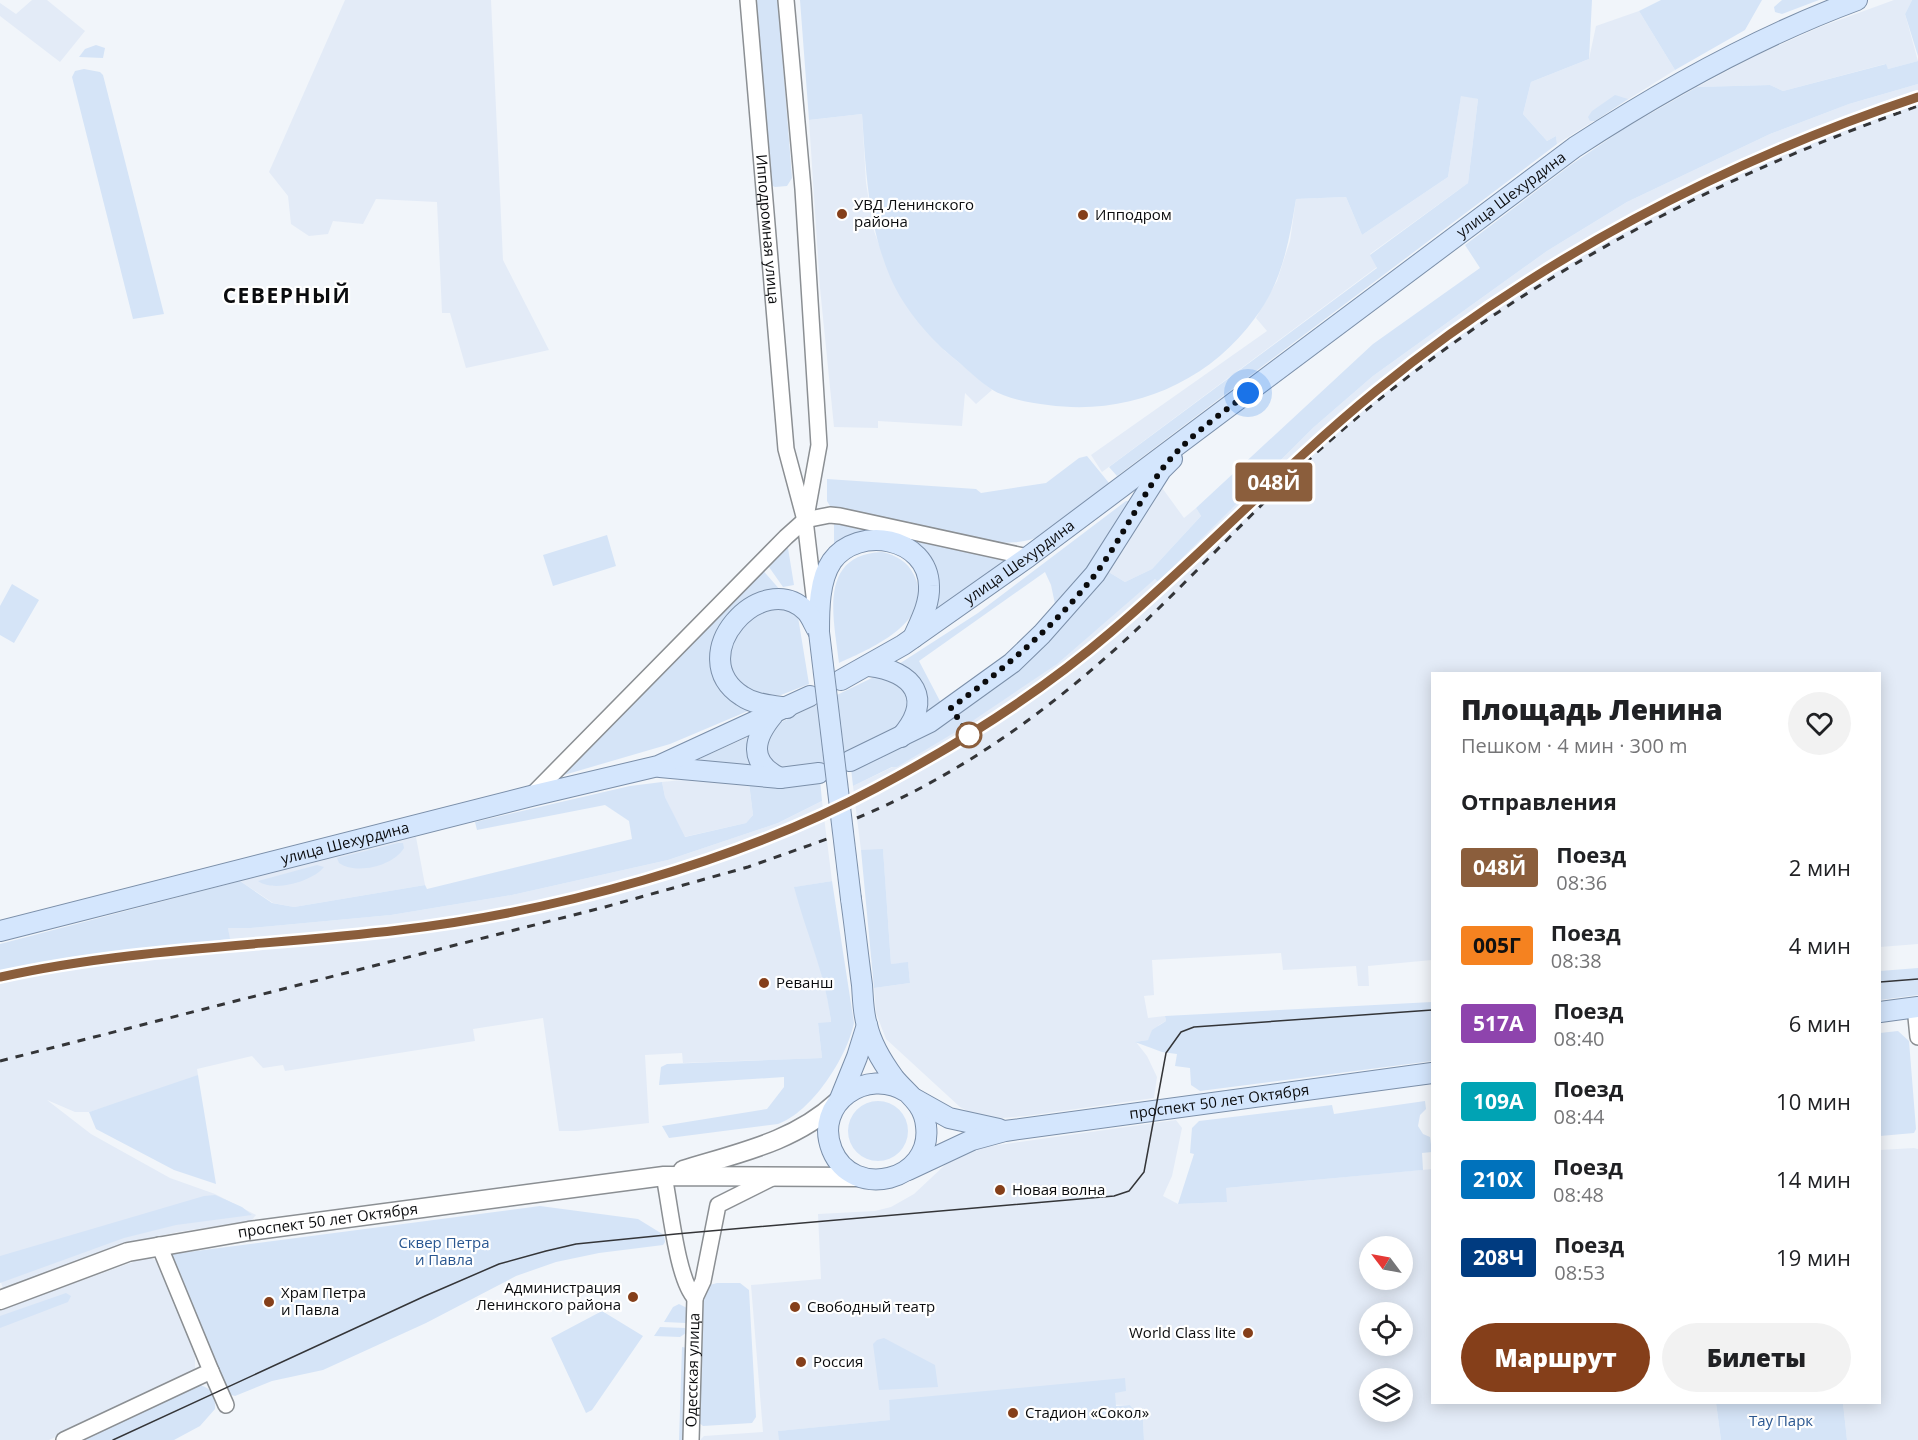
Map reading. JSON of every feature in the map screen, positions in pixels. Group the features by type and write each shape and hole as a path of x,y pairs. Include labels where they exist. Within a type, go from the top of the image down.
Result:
{"main road":[{"name":"улица Шехурдина","path":"841,680 869,666 913,638 1028,557 1194,435 1575,147 1688,78 1813,16 1857,0"},
{"name":"улица Шехурдина","path":"850,761 900,739 951,708 1012,663 1042,634 1095,574 1161,470 1194,435"},
{"path":"1114,492 1132,490 1138,495 1138,508"},
{"path":"867,1025 857,1057 829,1123 830,1145 841,1165 860,1177 884,1180 908,1170 922,1152 927,1136 924,1114 883,1061 867,1025 819,632 819,606 832,561 852,545 885,540 909,549 922,564 929,578 927,602 913,638"},
{"path":"780,778 763,765 756,751 760,735 780,711 752,701 734,689 728,681 720,659 723,636 741,615 768,600 780,599 798,605 807,612 819,632"},
{"path":"869,666 902,674 914,689 917,711 911,726 900,739"},
{"name":"улица Шехурдина","path":"0,931 658,766 810,696"},
{"name":"улица Шехурдина","path":"658,766 780,778 819,773"},
{"name":"улица Шехурдина","path":"0,916 31,922"},
{"path":"1881,1012 1917,1007"},
{"name":"проспект 50 лет Октября","path":"908,1170 972,1140 1005,1131 1431,1073"},
{"path":"837,1102 848,1091 867,1083 888,1083 910,1094"},
{"name":"проспект 50 лет Октября","path":"910,1094 949,1118 1005,1131"},
{"name":"проспект 50 лет Октября","path":"664,1176 782,1139 818,1120 837,1102"},
{"name":"проспект 50 лет Октября","path":"0,1300 128,1252 159,1245 664,1176 860,1177"}],"street":[{"name":"Ипподромная улица","path":"748,0 787,457 805,520"},
{"path":"786,0 803,189 819,445 805,520 819,632"},
{"path":"531,796 752,570 805,520 830,515 840,516 1028,557"},
{"path":"1917,1007 1918,1037"},
{"path":"664,1176 682,1269 690,1293 695,1298 703,1281 718,1205 777,1176"},
{"path":"159,1245 226,1405"},
{"name":"Одесская улица","path":"691,1440 695,1298"},
{"path":"64,1440 211,1371"}],"shaded area":[{"path":"32,0 47,0 85,31 60,62 0,16 0,3 16,14"},
{"path":"345,0 491,0 503,260 549,350 466,368 450,313 442,313 437,202 376,199 363,224 333,221 328,234 309,236 291,224 288,196 269,172"},
{"path":"1894,0 1912,0 1905,14 1918,61 1888,69 1885,64 1783,91 1770,85 1697,87 1757,55 1820,27"},
{"path":"1639,11 1675,70 1557,144 1556,136 1547,141 1523,114 1531,82 1589,59 1596,26"},
{"path":"1918,84 1918,944 1881,947 1881,672 1431,672 1431,960 1368,966 1369,986 1358,986 1356,966 1283,970 1281,953 1152,960 1154,995 1144,996 1148,1018 1165,1016 1166,1021 1159,1025 1148,1040 1136,1042 1147,1056 1157,1077 1154,1098 1026,1116 990,1119 978,1117 960,1107 886,1039 876,1013 874,988 910,983 908,963 891,964 883,850 861,850 853,786 897,765 1155,579 1158,582 1314,427 1373,376 1547,251 1627,202 1770,134 1849,104"},
{"path":"1461,95 1478,99 1468,183 1370,254 1377,267 1102,472 1091,455 1267,331 1256,318 1277,281 1290,241 1296,199 1346,197 1362,235 1448,177"},
{"path":"862,114 866,183 874,231 892,280 945,351 992,390 976,404 965,393 962,426 878,421 878,428 834,427 820,288 809,120"},
{"path":"1160,485 1184,518 1196,508 1201,516 1152,569 1125,582 1107,571 1125,548"},
{"path":"692,779 749,783 753,815 746,823 684,837 665,797 662,782"},
{"path":"822,801 832,881 795,887 829,1005 831,1023 818,1023 822,1058 683,1063 682,1053 645,1055 649,1123 577,1131 559,1131 543,1018 473,1029 475,1041 285,1071 283,1065 263,1068 252,1056 197,1069 198,1075 188,1081 89,1112 75,1112 47,1100 91,1134 170,1178 215,1194 256,1215 251,1221 178,1232 125,1244 3,1289 0,1279 0,974 96,954 229,939 228,928 251,928 391,915 512,895 668,860 778,823"},
{"path":"416,837 425,885 294,907 273,903 240,881"},
{"path":"1176,1120 1182,1128 1172,1176 1163,1196 1178,1204 1226,1202 1226,1188 1431,1169 1431,1404 1716,1404 1721,1440 1144,1440 1143,1420 1130,1405 889,1401 891,1420 779,1431 779,1440 700,1440 704,1436 763,1432 751,1285 821,1279 818,1214 875,1211 891,1207 914,1194 946,1164 970,1149"},
{"path":"1918,1149 1918,1440 1847,1440 1843,1404 1881,1404 1881,1150"},
{"path":"147,1257 158,1261 161,1267 195,1353 195,1369 185,1377 49,1440 0,1440 0,1310"}],"green space":[{"path":"756,0 778,0 792,178 787,186 775,187 769,184"},
{"name":"Ипподром","path":"800,0 1592,0 1589,59 1531,82 1523,114 1547,141 1556,136 1557,144 1117,476 1109,467 1377,268 1370,255 1468,183 1478,99 1461,96 1448,177 1362,235 1346,197 1296,199 1283,262 1272,291 1255,318 1236,341 1214,361 1164,390 1136,400 1078,407 1026,402 1011,398 987,386 937,343 903,302 891,279 877,239 869,198 862,114 809,120"},
{"path":"1661,0 1762,0 1745,30 1675,70 1639,11"},
{"path":"1782,0 1819,0 1782,14 1775,12 1774,7"},
{"path":"1912,0 1918,0 1918,56 1905,14"},
{"path":"96,45 105,48 103,58 79,57 85,49"},
{"path":"1918,61 1918,84 1849,104 1770,134 1627,202 1547,251 1373,376 1314,427 1158,582 1155,579 1057,664 962,728 897,767 892,767 853,786 851,768 920,737 1107,571 1125,582 1152,569 1201,516 1196,508 1373,344 1480,268 1465,245 1572,164 1625,128 1697,87 1770,85 1783,91 1886,64 1888,69"},
{"path":"84,69 100,72 103,75 164,314 133,319 72,77 75,71"},
{"path":"1615,95 1628,99 1595,121 1590,121 1588,117 1592,111"},
{"path":"1087,456 1109,483 1049,531 1021,542 997,543 969,540 909,529 833,511 827,501 827,479 976,489 981,493 1046,483 1079,458"},
{"path":"1126,501 1131,501 1098,558 1057,605 1045,572 919,661 941,703 925,718 907,670 899,664 978,613"},
{"path":"834,518 1009,558 934,615 914,544 834,550"},
{"path":"607,535 616,566 553,586 543,555"},
{"path":"788,548 794,585 783,587 769,567"},
{"path":"882,552 901,560 911,570 919,591 916,606 909,619 897,631 867,650 839,663 833,609 834,592 839,577 847,564 861,556"},
{"path":"761,568 781,591 714,642 748,711 670,744 557,777"},
{"path":"12,584 39,600 14,643 0,635 0,606"},
{"path":"780,605 798,617 809,684 781,695 753,695 729,670 728,642 743,621"},
{"path":"889,674 911,697 901,727 846,755 803,769 788,772 763,757 773,726 874,677"},
{"path":"748,737 753,768 700,761 701,758"},
{"path":"820,779 822,801 778,823 668,860 512,895 391,915 251,928 228,928 230,939 96,954 0,974 0,944 240,881 272,903 294,907 425,885 427,889 632,839 629,821 605,805 477,830 475,822 630,786 662,782 665,797 685,837 746,823 753,815 749,783"},
{"path":"403,843 404,848 399,854 392,860 374,867 347,867 339,863 337,858"},
{"path":"883,849 891,964 908,962 910,983 874,988 861,850"},
{"path":"317,865 324,867 311,877 293,884 274,886 258,881"},
{"path":"832,881 854,1023 836,1067 815,1096 803,1108 791,1118 778,1124 669,1138 662,1126 767,1109 784,1087 784,1077 659,1085 661,1067 667,1064 822,1058 818,1023 831,1022 825,988 794,887"},
{"path":"1918,968 1918,995 1881,1000 1881,971"},
{"path":"1431,1002 1431,1061 1200,1091 1191,1085 1190,1068 1175,1066 1177,1054 1162,1052 1135,1042 1148,1040 1152,1030 1166,1021 1165,1016"},
{"path":"1898,1031 1909,1041 1916,1129 1914,1133 1881,1136 1881,1033"},
{"path":"198,1075 216,1184 174,1170 96,1129 89,1112"},
{"path":"878,1101 895,1106 903,1114 908,1131 903,1148 895,1156 878,1161 861,1156 853,1148 848,1131 853,1114 861,1106"},
{"path":"1425,1101 1426,1109 1420,1115 1418,1126 1423,1134 1430,1137 1431,1152 1422,1153 1423,1170 1226,1188 1227,1202 1178,1204 1194,1154 1190,1153 1192,1128 1199,1121 1332,1105 1334,1114"},
{"path":"215,1195 242,1207 252,1215 176,1225 124,1238 0,1283 0,1256 204,1196"},
{"name":"Сквер Петра и Павла","path":"540,1206 638,1219 664,1235 665,1242 663,1245 599,1253 556,1262 516,1276 426,1323 323,1370 272,1381 235,1396 228,1394 170,1258 173,1254"},
{"path":"717,1283 740,1283 749,1290 756,1417 752,1423 703,1426 697,1421 702,1293 706,1286"},
{"path":"66,1293 71,1296 68,1302 0,1328 0,1316"},
{"path":"679,1304 687,1308 686,1323 664,1322 673,1307"},
{"path":"602,1311 643,1336 592,1410 586,1413 551,1338"},
{"path":"660,1327 685,1328 686,1333 680,1337 654,1336"},
{"path":"884,1338 935,1365 938,1387 879,1390 873,1344"},
{"path":"682,1347 687,1348 684,1440 679,1440"},
{"name":"Стадион «Сокол»","path":"1125,1378 1126,1391 1115,1393 1116,1406 1130,1405 1143,1420 1144,1440 779,1440 778,1431 890,1420 889,1400"},
{"path":"195,1385 211,1391 215,1409 200,1426 174,1440 75,1440"},
{"name":"Тау Парк","path":"1716,1404 1843,1404 1847,1440 1721,1440"}],"tram line":[{"path":"1881,982 1918,979"},
{"path":"113,1440 425,1296 499,1264 546,1251 576,1244 676,1234 1114,1196 1129,1191 1144,1172 1166,1053 1181,1032 1194,1027 1431,1010"}],"railway":[{"path":"1794,143 1850,120 1918,97"},
{"path":"857,818 893,802 963,764 1029,720 1060,696 1147,620 1325,445 1391,390 1460,338 1605,247 1680,206 1837,136 1918,106"},
{"path":"855,799 922,764 988,724 1051,680 1127,619 1241,513"},
{"path":"0,977 50,967 151,954 405,930 510,912 564,901 673,871 726,854 824,813"},
{"path":"0,1061 605,907 748,867 827,839"}],"train":[{"name":"048Й","path":"0,977 46,966 99,958 406,930 532,908 705,860 806,822 925,761 969,735 1061,672 1109,634 1171,579 1319,440 1377,390 1498,302 1567,258 1635,219 1703,185 1776,150 1850,120 1918,97"}],"place":[{"name":"УВД Ленинского района","path":"842,214"},
{"name":"Ипподром","path":"1083,215"},
{"name":"Реванш","path":"764,983"},
{"name":"Новая волна","path":"1000,1190"},
{"name":"Администрация Ленинского района","path":"633,1297"},
{"name":"Храм Петра и Павла","path":"269,1302"},
{"name":"Свободный театр","path":"795,1307"},
{"name":"World Class lite","path":"1248,1333"},
{"name":"Россия","path":"801,1362"},
{"name":"Стадион «Сокол»","path":"1013,1413"}],"district":[{"name":"СЕВЕРНЫЙ","path":"287,296"}],"route":[{"path":"969,735 951,708 1012,663 1042,634 1095,574 1161,470 1194,435 1248,393"}]}
